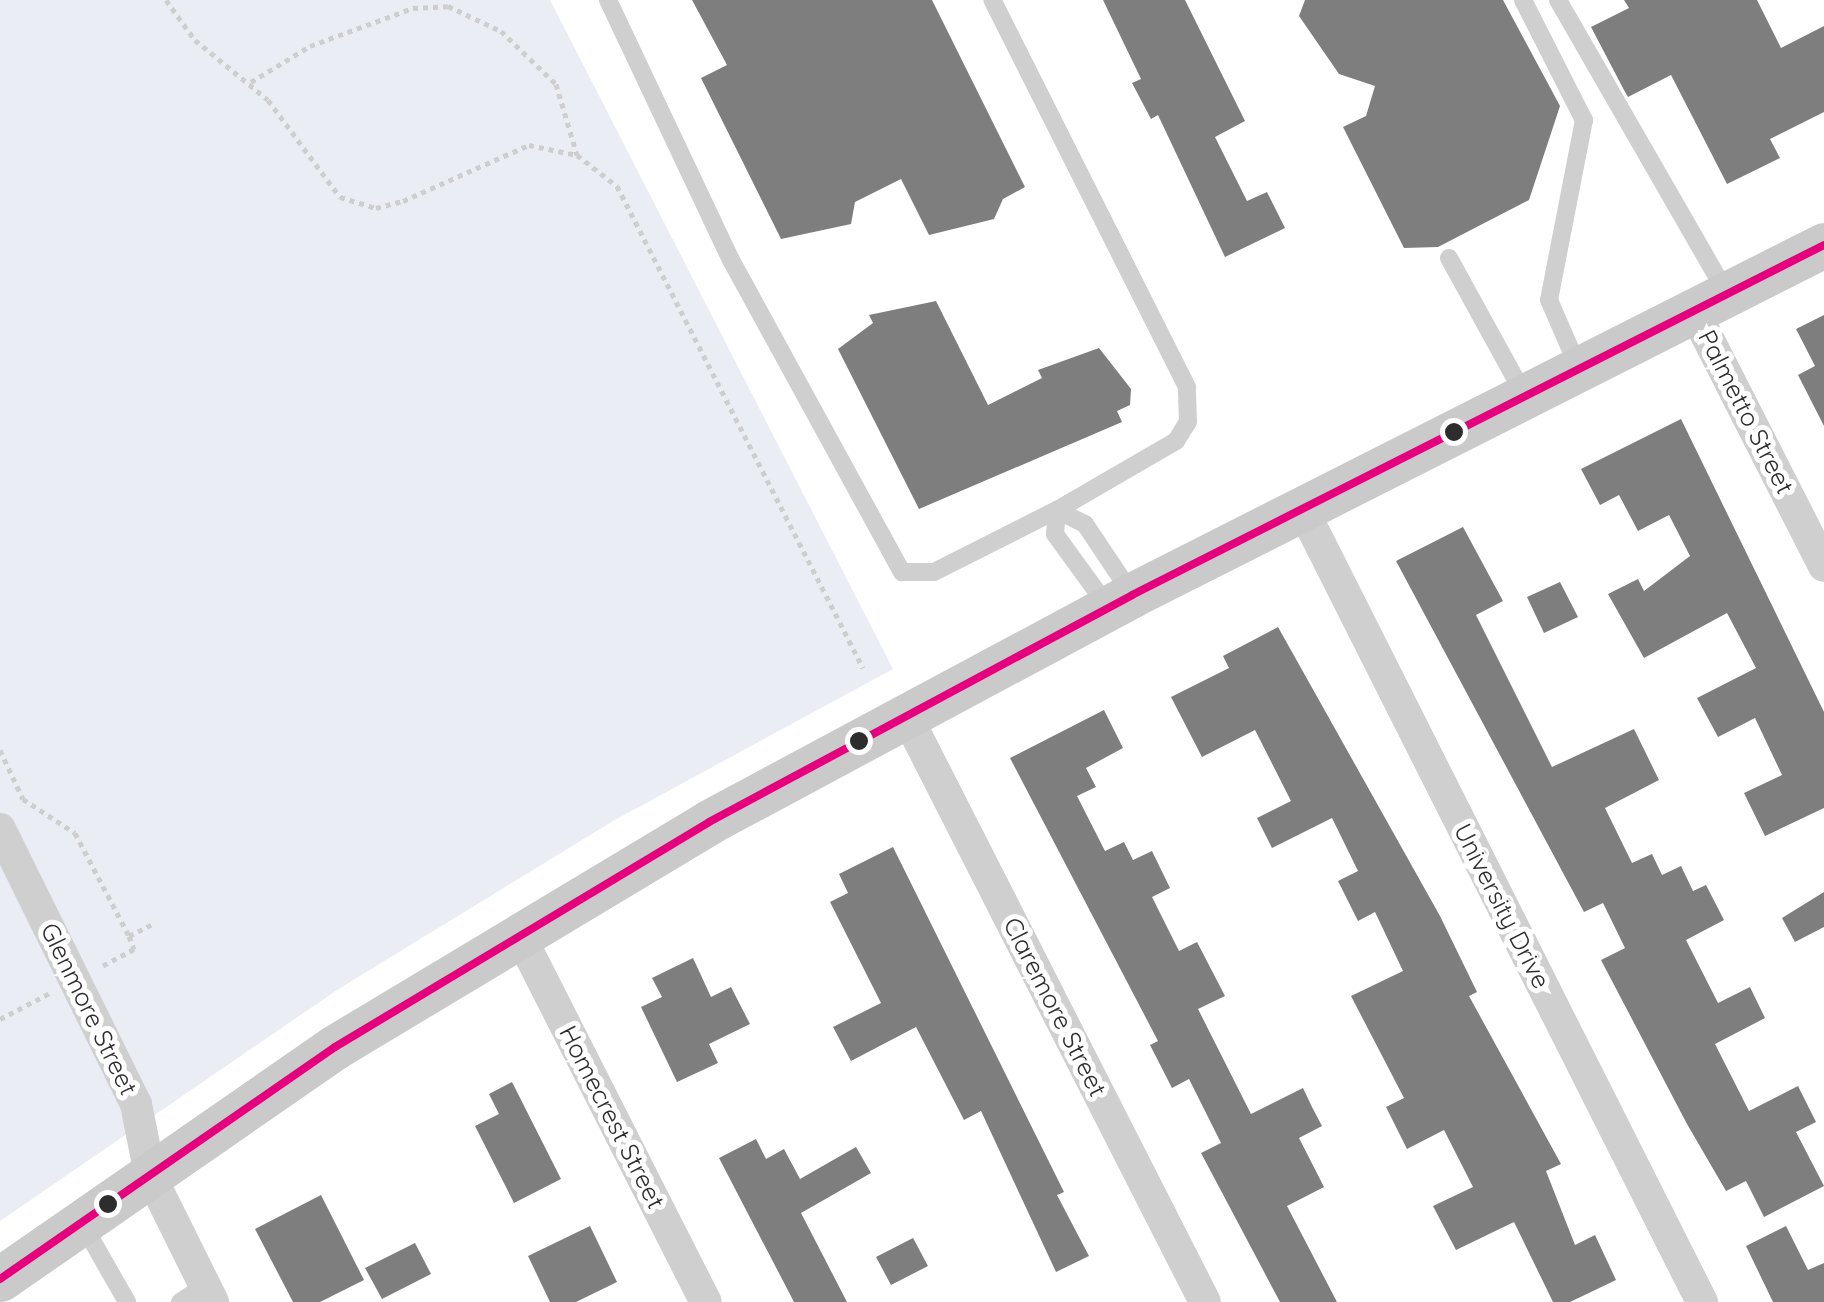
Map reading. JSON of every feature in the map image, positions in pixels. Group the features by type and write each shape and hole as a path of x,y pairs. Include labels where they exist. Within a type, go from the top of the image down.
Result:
{"main road":[{"path":"0,1279 518,932 905,713 1824,245"}],"street":[{"name":"Palmetto Street","path":"1711,302 1824,566"},
{"name":"University Drive","path":"1303,510 1702,1302"},
{"name":"Claremore Street","path":"905,713 1204,1302"},
{"name":"Glenmore Street","path":"0,829 136,1104 150,1175 199,1297"},
{"name":"Homecrest Street","path":"518,932 706,1302"}],"lane":[{"path":"608,0 730,260 902,572 934,572 1056,510 1176,441 1188,422 1187,387 992,0"},
{"path":"1524,0 1584,120 1549,300 1579,369"},
{"path":"1558,0 1711,302"},
{"path":"1450,258 1526,397"},
{"path":"1056,510 1085,524 1120,601"},
{"path":"1056,510 1055,534 1120,601"},
{"path":"82,1222 128,1302"}],"path":[{"path":"166,0 195,40 251,82 322,182 359,205 403,201 529,144 577,155"},
{"path":"251,82 310,46 413,8 448,6 501,31 556,84 577,155 634,209 863,668"},
{"path":"0,750 23,799 75,833 134,949 84,975"},
{"path":"129,936 156,922"},
{"path":"0,1019 64,985"}],"shaded area":[{"path":"0,0 550,0 893,669 613,821 337,990 0,1221"}],"building":[{"path":"692,0 932,0 1025,187 1003,199 994,219 929,235 901,179 855,202 851,224 781,239 701,78 727,65"},
{"path":"1103,0 1185,0 1245,121 1215,137 1247,201 1267,192 1285,228 1225,257 1158,115 1151,119 1132,83 1141,79"},
{"path":"1305,0 1503,0 1560,106 1529,200 1438,247 1404,248 1343,127 1366,116 1375,86 1339,74 1299,16"},
{"path":"1624,0 1757,0 1781,48 1824,26 1824,112 1770,139 1780,158 1727,184 1671,75 1628,97 1624,90 1591,27 1629,8"},
{"path":"936,301 988,405 1042,378 1038,370 1099,348 1131,389 1130,405 1117,411 1122,422 919,509 838,349 873,323 869,315"},
{"path":"1824,315 1824,426 1798,375 1815,366 1796,329"},
{"path":"1681,419 1824,712 1824,808 1765,836 1744,793 1782,775 1755,718 1718,737 1697,698 1756,668 1727,613 1644,658 1608,594 1638,579 1644,591 1690,556 1669,515 1638,531 1619,495 1600,505 1581,469"},
{"path":"1463,527 1503,601 1476,615 1552,767 1634,729 1659,780 1605,808 1632,863 1652,854 1662,875 1681,866 1693,891 1706,885 1724,920 1686,940 1718,1003 1750,987 1765,1018 1715,1044 1749,1111 1798,1086 1816,1122 1796,1132 1824,1186 1764,1217 1746,1181 1726,1191 1687,1124 1601,960 1625,948 1603,903 1584,912 1396,561"},
{"path":"1560,582 1578,617 1544,633 1527,597"},
{"path":"1278,627 1440,916 1477,992 1469,996 1561,1164 1546,1171 1575,1245 1595,1235 1616,1280 1570,1302 1553,1302 1514,1222 1456,1250 1433,1206 1473,1187 1444,1130 1407,1149 1386,1107 1404,1098 1351,996 1403,971 1375,912 1358,921 1338,881 1358,871 1332,818 1272,848 1257,818 1291,801 1255,730 1202,757 1171,697 1229,668 1223,656"},
{"path":"1104,710 1123,748 1086,768 1096,787 1077,796 1105,851 1124,842 1133,860 1152,851 1170,888 1152,897 1179,951 1197,942 1225,996 1198,1009 1251,1114 1303,1088 1322,1126 1299,1138 1324,1187 1287,1206 1337,1302 1280,1302 1201,1153 1221,1143 1189,1079 1172,1088 1150,1045 1158,1041 1010,758"},
{"path":"893,847 1064,1192 1057,1195 1089,1256 1056,1272 981,1111 964,1120 916,1027 851,1061 833,1027 881,1003 830,902 848,893 839,874"},
{"path":"1824,892 1824,927 1795,942 1782,918"},
{"path":"693,958 711,997 731,987 750,1024 709,1044 718,1063 677,1082 641,1007 662,997 652,978"},
{"path":"512,1082 561,1179 514,1203 475,1126 499,1114 489,1094"},
{"path":"756,1139 766,1159 784,1149 800,1179 856,1147 871,1173 801,1213 847,1302 794,1302 719,1158"},
{"path":"321,1195 364,1280 320,1302 293,1302 255,1229"},
{"path":"590,1226 617,1282 576,1302 550,1302 528,1256"},
{"path":"1786,1226 1808,1270 1824,1263 1824,1302 1773,1302 1746,1246"},
{"path":"913,1238 928,1266 891,1285 876,1257"},
{"path":"415,1243 431,1274 382,1299 365,1268"}],"transit line":[{"path":"0,1279 335,1047 709,822 1132,595 1824,245"}]}
